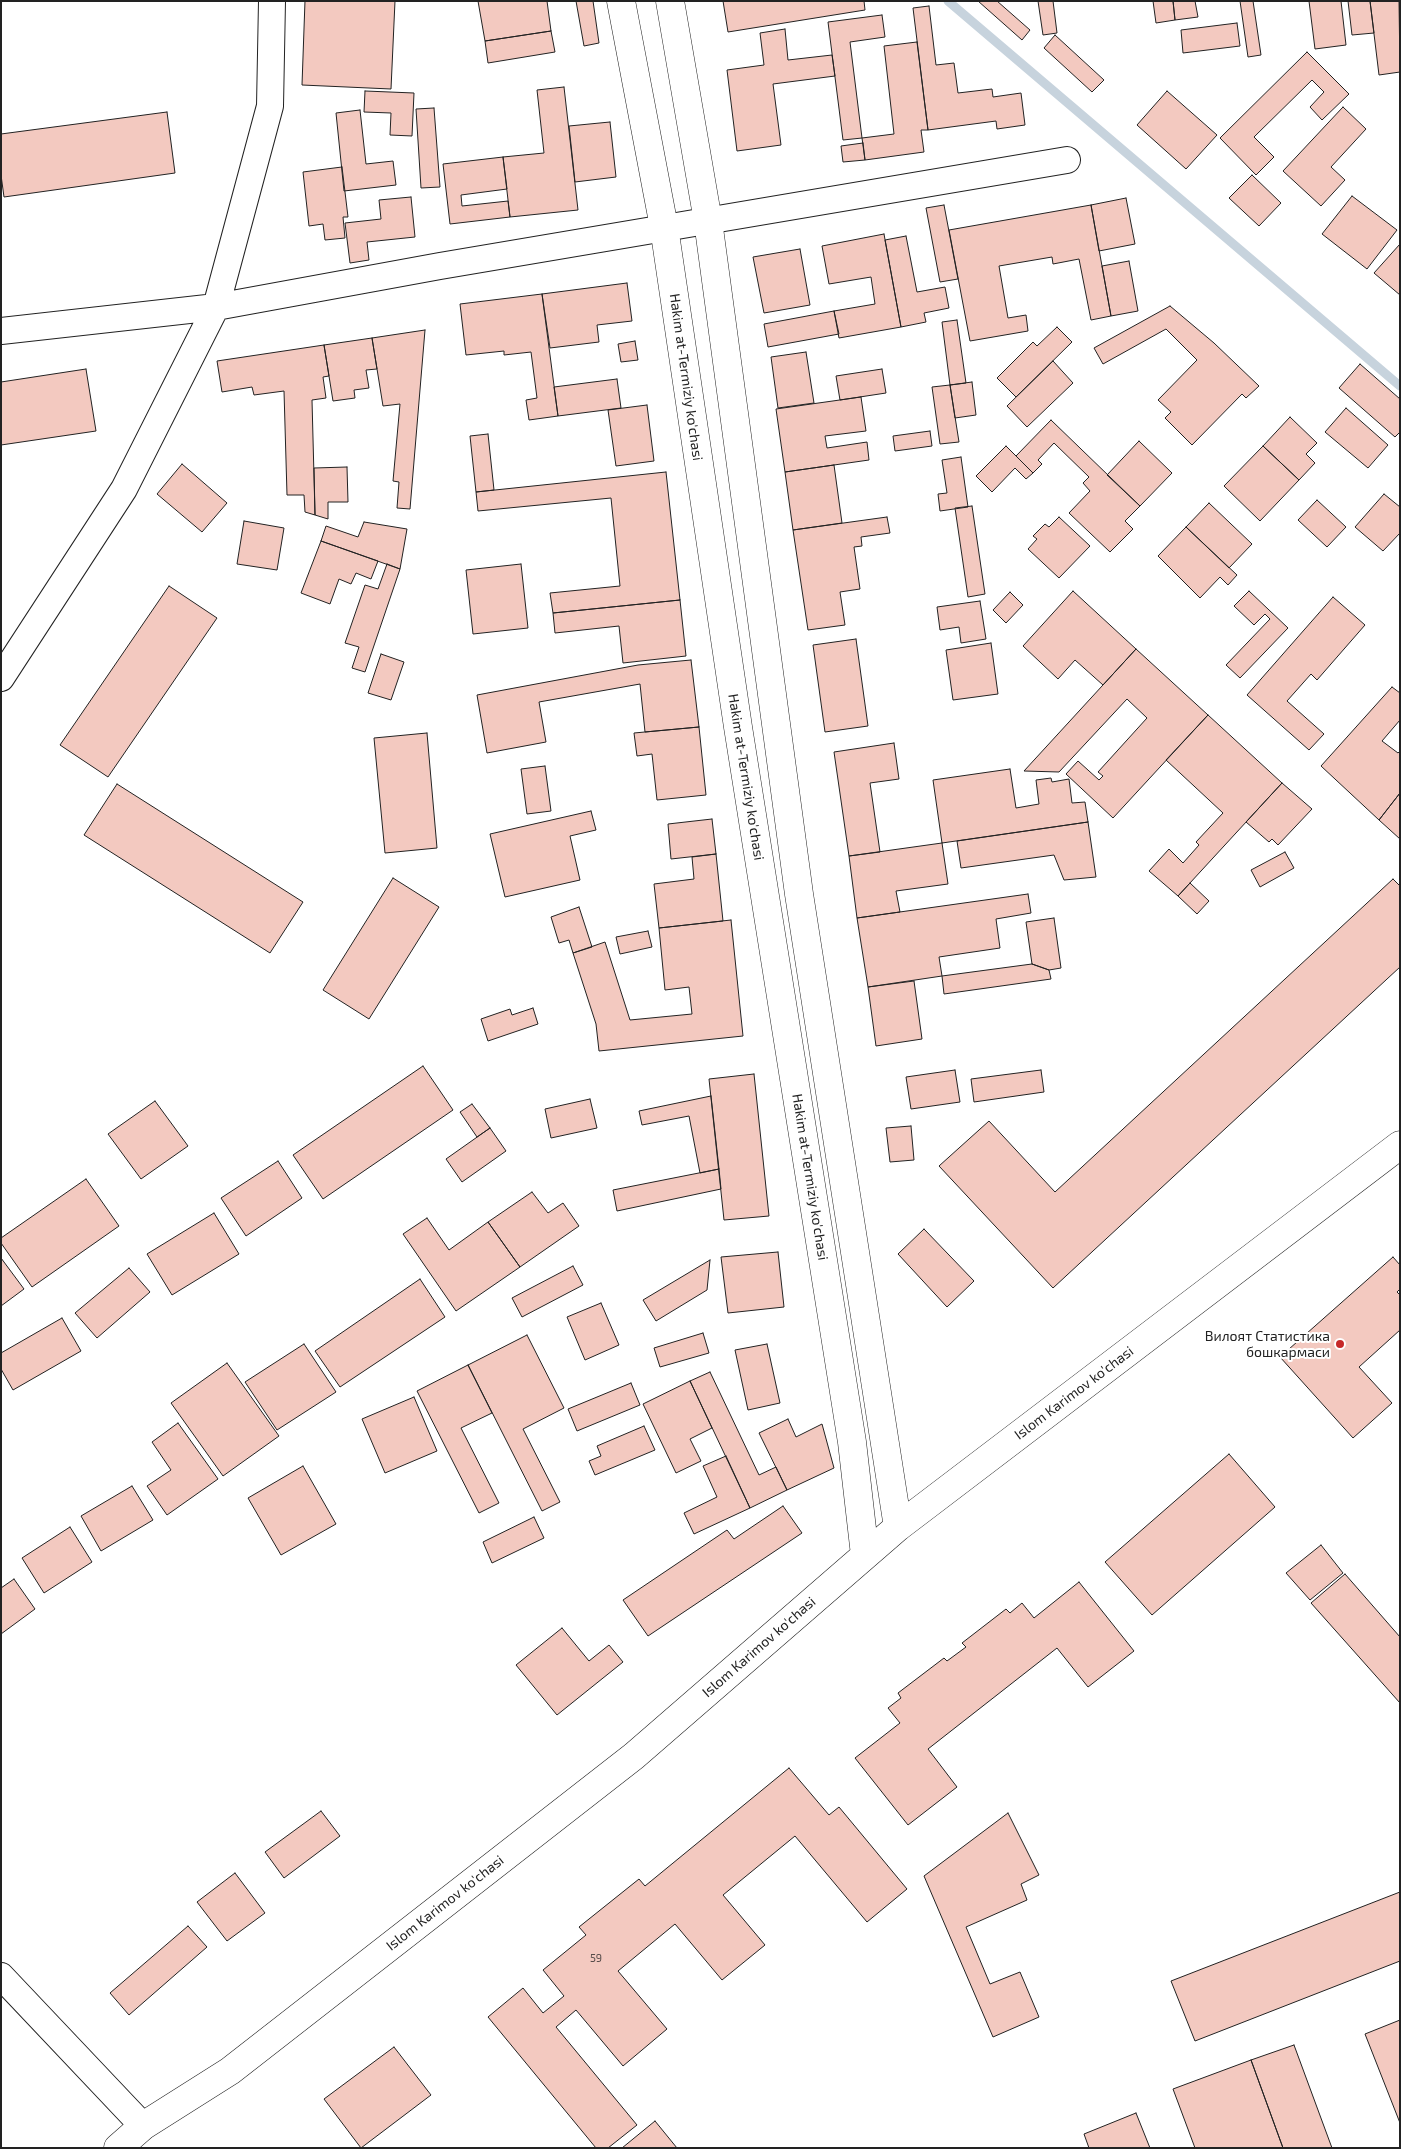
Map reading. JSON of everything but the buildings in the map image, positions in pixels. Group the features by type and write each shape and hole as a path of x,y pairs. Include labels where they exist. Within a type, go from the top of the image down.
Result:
{"main road":[{"name":"Hakim at-Termiziy ko'chasi","path":"621,1 664,228 740,737 852,1442 865,1555"},
{"path":"670,1 708,220 799,894 898,1527"},
{"name":"Islom Karimov ko'chasi","path":"118,2148 143,2126 230,2072 634,1756 898,1527 1400,1145"}],"street":[{"path":"1,678 124,489 216,307 270,106 272,1"},
{"path":"1,331 216,307 440,266 1067,160"},
{"path":"1,1976 143,2126"}],"waterway":[{"path":"948,1 1400,386"}],"place":[{"name":"Вилоят Статистика бошкармаси","path":"1340,1344"}]}
